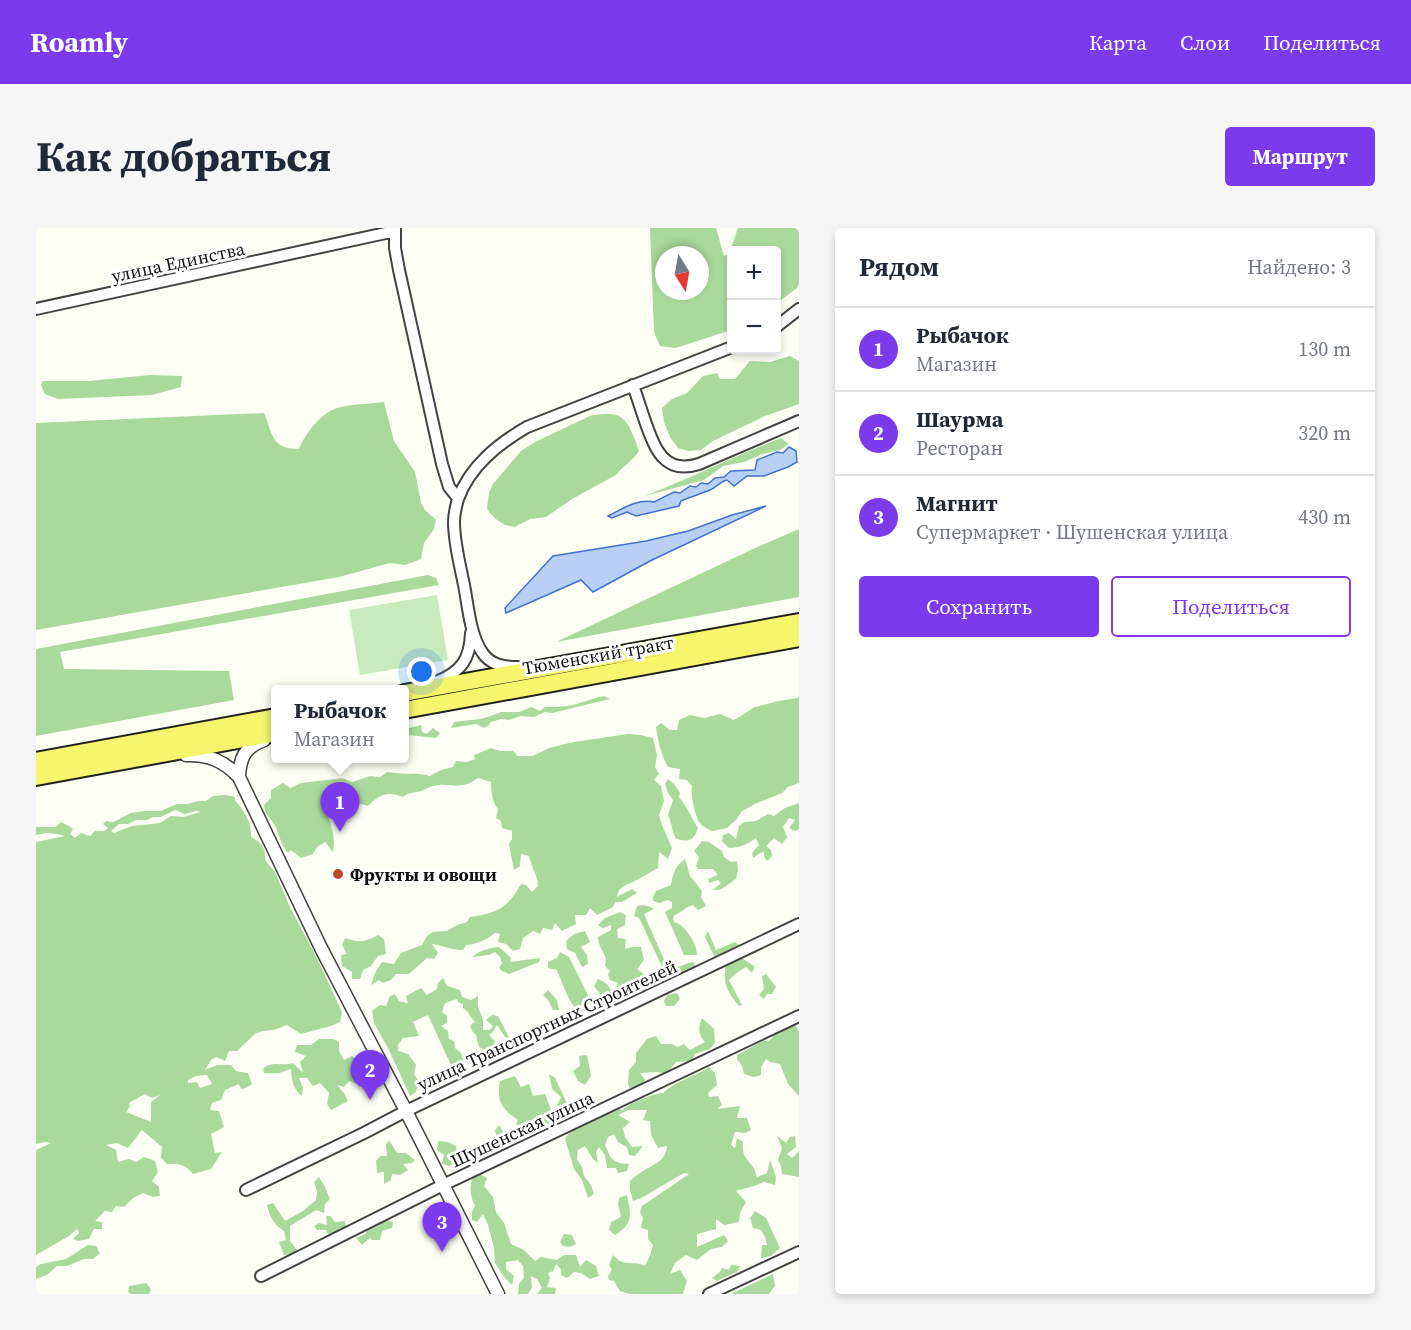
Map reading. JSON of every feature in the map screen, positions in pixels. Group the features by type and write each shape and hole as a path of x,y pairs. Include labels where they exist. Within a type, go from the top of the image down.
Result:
{"main road":[{"name":"Тюменский тракт","path":"409,693 799,622"},
{"name":"Тюменский тракт","path":"409,709 799,638"},
{"path":"36,761 271,718"},
{"path":"36,777 271,735"}],"street":[{"name":"улица Единства","path":"36,309 395,230"},
{"path":"395,230 399,270 442,464 449,487 458,498"},
{"path":"781,324 799,309"},
{"path":"551,667 509,667 497,664 481,651 472,627 455,536 454,523 458,498 476,467 494,449 513,435 559,414 727,349"},
{"path":"633,385 656,449 668,462 682,467 699,464 799,421"},
{"path":"409,693 450,676 461,667 469,653 472,627"},
{"path":"239,777 241,759 249,747 271,736"},
{"path":"134,759 202,755 218,760 239,777 321,948 498,1294"},
{"name":"улица Транспортных Строителей","path":"246,1190 406,1111 797,929"},
{"name":"Шушенская улица","path":"261,1276 443,1185 799,1016"},
{"path":"709,1294 799,1252"}],"green space":[{"path":"650,228 716,228 724,256 727,255 727,331 676,348 660,346 654,332"},
{"path":"738,228 799,228 799,283 797,288 781,300 781,246 732,246"},
{"path":"790,356 799,361 799,404 765,416 713,441 701,450 688,451 678,448 670,437 664,422 662,408 672,399 687,393 703,376 717,373 720,379 735,379 750,361 770,362"},
{"path":"150,375 182,376 181,387 152,395 58,399 45,394 41,385 43,381 89,381"},
{"path":"384,402 394,441 415,472 421,503 436,520 434,529 424,543 421,559 405,565 390,563 339,577 36,630 36,423 264,413 274,439 283,446 299,449 305,437 325,414 337,408"},
{"path":"592,415 619,416 626,422 639,451 616,475 572,499 546,517 530,519 515,527 505,525 489,512 487,508 489,493 493,484 521,451"},
{"path":"781,438 789,444 780,450 744,462 723,466 704,480 645,496 747,452"},
{"path":"799,529 799,597 556,642 753,549"},
{"path":"428,575 436,578 439,585 60,652 64,669 229,671 234,700 36,736 36,649"},
{"path":"437,595 448,660 360,675 349,610"},
{"path":"604,696 610,699 552,713 545,712 534,717 501,719 491,722 484,728 476,724 451,728 454,722 480,719 501,712 519,712 531,707 540,711 545,707 572,705"},
{"path":"799,696 799,783 742,811 727,828 712,831 703,826 694,809 692,786 687,780 679,779 680,769 668,767 660,748 656,727 661,723 670,730 677,730 679,720 690,715 704,718 720,714 734,720 755,707"},
{"path":"421,725 422,732 427,734 433,728 440,733 436,738 409,735 409,728"},
{"path":"628,734 653,738 657,755 655,767 659,774 654,780 661,786 664,801 659,815 672,848 668,859 659,852 658,868 624,886 617,897 632,889 637,893 622,902 615,902 613,907 597,915 590,908 586,915 575,915 576,924 562,931 555,923 552,930 543,928 540,934 533,931 523,938 520,949 513,951 506,944 498,942 500,934 495,933 482,941 466,945 463,950 432,944 438,953 434,959 427,958 409,974 396,974 391,980 383,983 379,980 371,985 382,962 394,964 401,953 422,945 427,936 433,932 447,931 467,922 470,917 488,914 501,908 511,899 521,884 526,885 532,892 538,886 529,856 521,854 520,866 514,870 509,844 512,831 502,828 501,821 496,818 498,809 493,800 491,782 478,778 464,785 437,785 403,797 392,794 384,795 368,806 358,803 355,799 348,804 335,804 325,809 332,830 333,852 325,842 317,847 313,854 301,858 291,850 288,853 285,849 264,808 271,798 271,790 283,783 290,788 301,783 342,778 352,782 370,776 380,777 387,772 430,776 453,767 456,761 467,762 475,759 474,755 491,748 513,751 518,756 533,756 549,748 574,742"},
{"path":"668,779 680,793 679,797 698,828 695,836 690,840 676,839 668,815 673,800 665,784"},
{"path":"213,796 235,797 249,822 251,837 263,846 265,860 275,872 342,1012 340,1022 301,1034 287,1025 263,1031 255,1034 237,1051 229,1051 225,1061 216,1057 211,1060 205,1070 217,1065 231,1065 236,1071 248,1073 252,1084 241,1089 239,1084 225,1090 221,1100 212,1103 210,1110 219,1111 224,1127 211,1134 215,1153 222,1152 211,1169 193,1174 182,1165 167,1164 161,1158 162,1147 142,1130 128,1148 117,1143 106,1145 116,1150 118,1162 129,1159 136,1162 144,1157 155,1161 158,1172 152,1181 159,1187 160,1196 153,1197 143,1193 133,1198 124,1207 116,1206 112,1212 105,1211 95,1221 102,1222 102,1229 94,1229 89,1239 78,1241 73,1239 79,1233 77,1229 36,1255 36,1150 51,1143 36,1144 36,842 65,836 50,833 36,835 36,827 56,827 61,822 73,829 70,834 75,838 81,833 90,836 95,831 104,831 108,828 103,824 106,821 113,822 131,813 161,811 177,804 206,801","holes":["175,810 185,814 201,812 183,817 171,816 160,823 132,826 114,833 111,831 119,824 161,817","207,1075 212,1084 200,1088 197,1082 188,1083 188,1080 196,1076","145,1094 152,1098 160,1095 151,1102 151,1122 126,1112 130,1106 129,1103"]},
{"path":"799,803 799,829 795,831 789,828 795,820 789,818 783,827 787,837 782,844 774,838 766,846 771,850 772,856 767,861 764,852 753,858 752,853 759,845 756,838 733,848 729,848 722,841 723,835 729,833 736,839 739,826 744,822 756,821 768,814 774,816 785,808"},
{"path":"702,841 709,842 722,851 724,857 731,862 737,861 736,879 725,887 713,890 721,883 718,880 709,883 708,879 718,875 713,869 698,869 696,866 699,857 694,851"},
{"path":"685,859 690,876 702,891 701,897 706,906 698,910 693,905 673,916 674,922 682,926 690,935 697,955 684,955 665,912 672,908 672,902 653,901 656,891 671,885 675,870"},
{"path":"643,905 654,909 644,914 669,971 693,962 697,968 676,979 667,977 639,918 634,916 637,906"},
{"path":"620,912 626,915 625,925 617,929 618,938 626,939 625,949 641,947 644,960 637,969 653,981 651,985 641,983 634,991 621,992 615,989 618,983 610,980 608,975 610,971 605,966 606,958 599,944 598,937 611,930 611,925 603,928 598,925 605,918"},
{"path":"585,931 590,942 581,947 587,955 588,964 582,967 575,953 567,949 566,941 574,934"},
{"path":"708,931 716,950 735,942 742,947 720,958 714,956 705,937"},
{"path":"378,935 384,939 386,954 378,956 371,966 363,970 360,979 352,979 352,972 342,966 341,955 347,954 342,945 345,938 362,941"},
{"path":"499,947 511,958 510,962 540,958 539,962 509,974 499,968 502,963 495,952 472,957 485,950"},
{"path":"560,952 569,957 591,1001 588,1007 579,1013 569,998 557,970 548,968 548,962 557,958"},
{"path":"740,957 754,966 754,969 752,973 746,967 729,980 742,1005 739,1006 728,990 725,975 726,963"},
{"path":"766,974 776,987 772,994 767,994 764,999 759,995 764,989 762,976"},
{"path":"443,978 447,986 460,990 462,997 471,1000 478,996 483,1030 490,1030 493,1026 486,1020 492,1015 498,1016 510,1039 505,1037 497,1025 489,1035 495,1041 493,1047 485,1050 479,1047 470,1025 475,1022 463,1008 463,1004 457,999 445,1003 442,1012 447,1016 447,1023 441,1026 448,1031 449,1039 454,1041 455,1048 461,1053 464,1062 457,1066 451,1065 428,1015 413,1022 419,1036 403,1038 398,1045 398,1051 408,1054 416,1065 414,1074 420,1083 415,1093 410,1096 374,1023 372,1011 380,1005 386,1006 390,996 395,994 399,1001 408,1003 406,996 421,988 427,995 437,989 438,983"},
{"path":"598,979 609,986 612,1000 606,1002 594,986"},
{"path":"548,990 557,1000 559,1010 553,1010 543,995"},
{"path":"677,993 680,999 674,1006 666,1006 664,1001 667,995"},
{"path":"702,1018 714,1029 715,1043 710,1049 695,1054 692,1061 676,1062 666,1074 640,1073 645,1080 641,1086 629,1088 629,1070 636,1062 636,1053 647,1039 656,1036 661,1044 678,1047 684,1044 690,1050 705,1042 699,1031"},
{"path":"795,1025 799,1031 799,1096 788,1084 780,1064 766,1059 761,1067 761,1075 754,1077 744,1074 737,1059 737,1055 763,1041 769,1041 778,1031"},
{"path":"319,1039 333,1039 339,1042 339,1051 344,1060 352,1056 360,1069 358,1084 349,1081 344,1087 337,1085 348,1101 331,1110 327,1104 329,1093 320,1083 313,1086 307,1078 299,1078 303,1088 302,1096 294,1087 291,1069 279,1073 264,1073 263,1069 274,1064 293,1063 303,1073 300,1062 306,1056 295,1052 297,1045 311,1045"},
{"path":"587,1055 591,1076 585,1085 578,1081 573,1071 580,1066 579,1056"},
{"path":"709,1067 715,1073 717,1085 708,1093 709,1097 718,1096 722,1105 717,1109 740,1106 737,1118 747,1118 751,1130 745,1133 735,1132 731,1145 735,1148 737,1138 743,1142 746,1159 753,1167 757,1177 767,1173 770,1160 776,1177 775,1185 764,1182 736,1191 746,1202 740,1213 739,1222 724,1225 716,1219 716,1229 697,1234 697,1247 724,1235 728,1241 722,1247 711,1249 697,1260 686,1255 675,1263 670,1274 680,1270 687,1281 683,1294 630,1294 620,1291 608,1276 612,1270 609,1265 613,1255 622,1262 645,1266 653,1245 648,1239 648,1230 641,1228 642,1206 689,1174 684,1173 633,1201 630,1181 662,1159 667,1146 658,1148 651,1135 650,1121 643,1120 647,1110 628,1110 618,1115 630,1122 623,1128 625,1137 632,1147 643,1146 635,1156 629,1155 627,1147 618,1142 614,1134 608,1137 605,1145 613,1160 629,1164 627,1171 618,1173 616,1168 607,1168 605,1155 599,1147 596,1152 598,1163 585,1146 578,1150 577,1159 594,1194 588,1198 582,1180 574,1169 565,1139 581,1125 619,1109 622,1110 642,1099 663,1093"},
{"path":"549,1074 555,1078 567,1103 576,1100 582,1105 574,1114 563,1115 557,1105 561,1097 552,1089"},
{"path":"515,1076 521,1087 529,1084 533,1096 545,1094 551,1110 551,1123 529,1131 516,1124 518,1120 504,1108 499,1094 500,1081"},
{"path":"499,1125 503,1132 510,1132 511,1140 503,1143 498,1139 495,1131"},
{"path":"777,1136 786,1143 790,1137 795,1136 796,1147 787,1154 792,1158 799,1151 799,1177 782,1174 778,1160 782,1148"},
{"path":"389,1140 397,1153 406,1153 415,1160 412,1163 403,1164 408,1170 400,1175 392,1174 391,1180 384,1184 384,1172 377,1173 376,1161 380,1156 387,1156 386,1145"},
{"path":"438,1141 456,1146 457,1163 448,1166 442,1163 444,1155 437,1150"},
{"path":"478,1173 487,1178 484,1186 493,1197 496,1212 504,1223 511,1244 524,1250 535,1261 541,1257 557,1260 564,1255 576,1255 580,1267 586,1260 596,1266 599,1276 590,1279 581,1273 574,1272 567,1278 561,1275 561,1269 556,1264 553,1271 548,1273 550,1278 547,1287 556,1288 555,1294 537,1294 542,1288 537,1279 531,1276 532,1288 528,1294 518,1294 519,1284 524,1278 523,1266 518,1260 506,1262 506,1269 514,1276 512,1285 495,1263 494,1248 483,1214 477,1222 472,1220 475,1206 471,1195 471,1184 473,1176"},
{"path":"319,1177 330,1199 325,1204 324,1213 316,1210 290,1226 290,1241 297,1250 293,1256 284,1255 279,1242 286,1240 284,1231 273,1220 267,1205 273,1203 285,1221 303,1211 316,1200 317,1191 314,1182"},
{"path":"627,1195 630,1218 625,1227 615,1235 609,1230 611,1222 621,1217 619,1198"},
{"path":"755,1211 766,1218 780,1248 771,1256 761,1258 762,1245 767,1245 761,1230 753,1228 750,1218"},
{"path":"326,1216 330,1216 335,1222 345,1221 346,1228 340,1228 338,1233 333,1235 327,1233 326,1230 317,1230 314,1226 319,1223 327,1225"},
{"path":"384,1219 393,1222 392,1228 382,1231 380,1240 370,1238 362,1245 356,1238 366,1234 366,1227 377,1226"},
{"path":"564,1234 572,1235 576,1244 570,1247 563,1246 560,1242"},
{"path":"88,1245 96,1246 100,1253 93,1259 84,1259 67,1266 57,1266 47,1275 36,1279 36,1267 66,1259"},
{"path":"731,1265 740,1266 737,1272 717,1281 712,1278 722,1268 729,1270"},
{"path":"773,1274 775,1286 769,1294 731,1294"},
{"path":"146,1283 151,1289 149,1294 128,1292 129,1286"}],"water":[{"path":"789,447 796,451 797,462 788,467 764,476 747,476 734,486 727,480 724,481 712,489 681,501 679,506 636,516 627,512 612,518 608,516 636,503 654,502 674,492 680,493 690,486 708,484 731,471 755,470 757,460 777,452 783,453"},
{"path":"766,506 650,561 593,592 581,580 506,613 505,608 553,556 646,541 688,531 732,515"}],"place":[{"name":"Рыбачок","path":"340,832"},
{"name":"Фрукты и овощи","path":"338,874"},
{"name":"Шаурма","path":"370,1100"},
{"name":"Магнит","path":"442,1252"}]}
